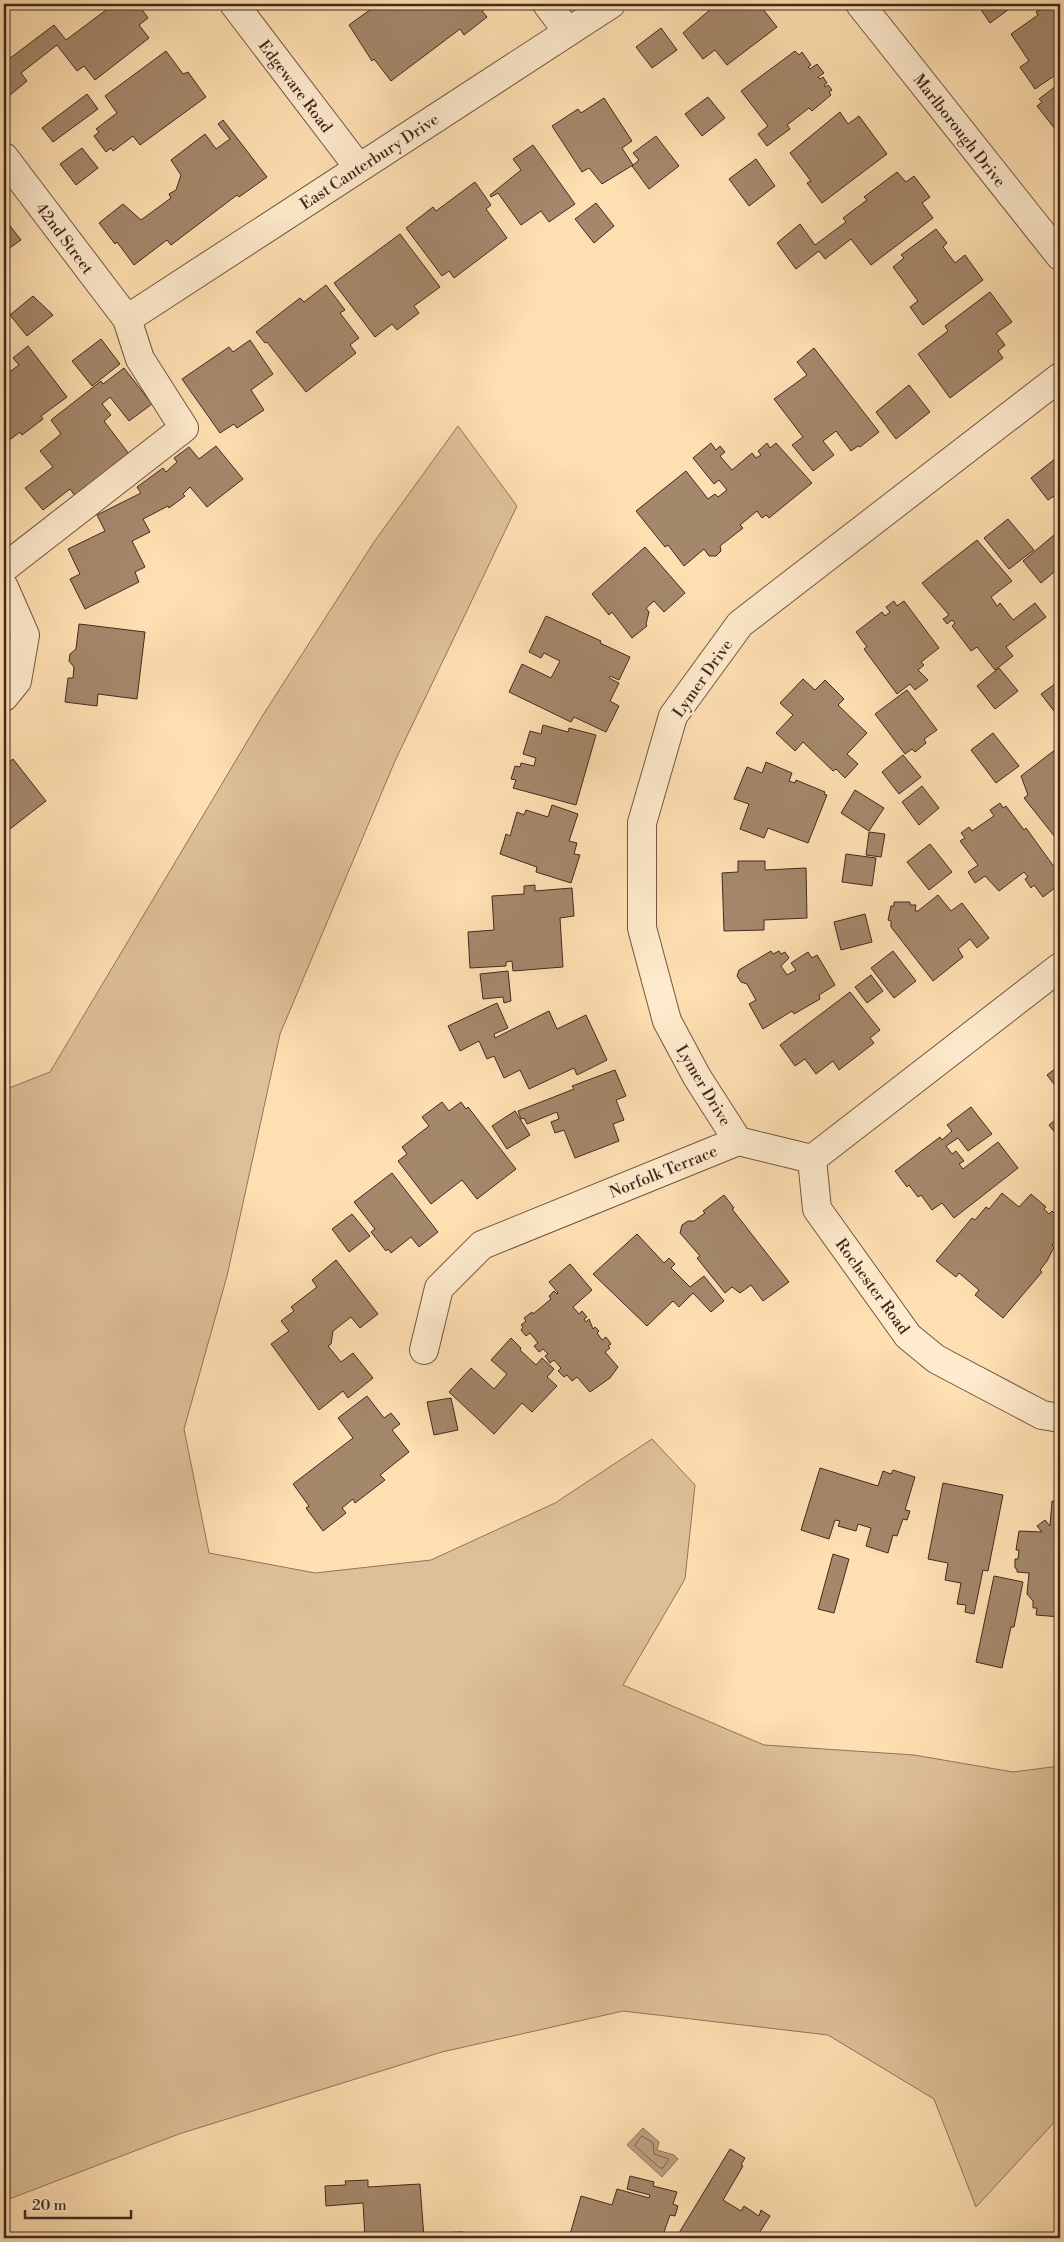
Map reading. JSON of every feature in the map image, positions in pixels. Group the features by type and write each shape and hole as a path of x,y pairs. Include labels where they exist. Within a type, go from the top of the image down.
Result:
{"street":[{"name":"Edgeware Road","path":"234,4 359,168"},
{"path":"547,4 568,32"},
{"name":"East Canterbury Drive","path":"127,319 611,4"},
{"name":"Marlborough Drive","path":"860,4 1060,256"},
{"name":"42nd Street","path":"4,157 127,319 140,359 184,428 4,568"},
{"name":"Lymer Drive","path":"738,1141 697,1077 667,1021 642,928 642,823 673,716 740,624 1060,378"},
{"path":"4,587 25,635 17,681 4,697"},
{"path":"812,1159 1060,967"},
{"name":"Norfolk Terrace","path":"424,1350 439,1288 482,1245 738,1141 812,1159"},
{"name":"Rochester Road","path":"812,1159 817,1209 908,1336 936,1359 1042,1415 1060,1418"}],"shaded area":[{"path":"458,426 517,506 395,761 280,1034 227,1276 184,1429 209,1553 315,1573 431,1560 555,1503 652,1439 695,1485 685,1579 623,1685 764,1745 914,1755 1013,1772 1060,1766 1060,2116 976,2207 934,2099 828,2035 623,2011 442,2052 179,2134 4,2201 4,1090 50,1072 263,715 374,542"}],"water":[{"path":"643,2128 659,2142 657,2150 674,2155 678,2159 662,2177 627,2145"}],"building":[{"path":"114,4 134,4 136,6 138,4 148,18 139,25 149,38 95,80 84,66 77,71 57,45 21,73 27,81 4,100 4,58 7,56 9,59 54,25 66,40"},
{"path":"378,4 424,4 427,8 433,4 492,4 482,11 487,17 464,35 460,29 391,81 374,59 372,61 349,25"},
{"path":"711,4 759,4 777,27 727,65 715,50 703,59 683,33 712,8"},
{"path":"977,4 1016,4 990,23"},
{"path":"1055,4 1060,6 1060,72 1035,89 1020,67 1029,61 1011,34 1038,15 1036,12 1046,6 1048,8"},
{"path":"661,28 677,50 652,68 636,47"},
{"path":"166,51 183,74 188,72 206,97 140,145 133,136 113,151 111,148 106,152 94,136 99,132 96,129 117,113 105,96"},
{"path":"795,51 799,55 802,52 811,65 808,67 810,69 817,64 824,73 818,77 820,79 823,77 827,83 824,85 825,87 828,85 832,90 829,92 831,95 812,111 809,108 787,125 790,129 767,146 758,134 768,126 741,91"},
{"path":"1060,83 1060,125 1055,129 1037,106 1042,102 1039,99"},
{"path":"87,94 98,109 53,142 42,128"},
{"path":"708,97 725,118 702,136 685,114"},
{"path":"604,98 632,141 622,148 633,165 602,184 589,168 582,172 552,126 578,109 581,113"},
{"path":"840,112 848,124 859,116 887,154 822,203 807,183 811,181 790,153"},
{"path":"223,120 267,177 239,197 237,195 171,245 167,240 134,265 117,242 115,244 99,223 123,204 141,220 171,198 169,194 176,190 181,175 171,160 205,134 216,149 230,139 218,124"},
{"path":"656,136 679,166 649,189 632,166 639,160 633,153"},
{"path":"533,145 575,204 549,222 541,211 521,225 498,193 491,197 490,195 521,170 513,159"},
{"path":"82,148 98,168 76,185 60,164"},
{"path":"756,159 775,186 749,206 729,179"},
{"path":"897,172 906,182 914,176 930,197 922,203 933,218 871,265 851,239 825,259 819,251 796,269 777,243 800,224 815,245 846,222 843,218 867,200 864,197"},
{"path":"475,182 491,205 486,209 507,238 454,278 449,271 442,276 406,228 433,207 436,211"},
{"path":"596,203 614,226 594,243 575,219"},
{"path":"4,218 21,240 4,252"},
{"path":"936,229 947,243 943,247 955,263 965,255 983,280 923,325 910,307 918,301 893,267 904,258 901,255"},
{"path":"400,234 440,287 414,306 419,313 397,330 392,324 375,337 334,283"},
{"path":"326,285 345,310 340,313 359,338 350,345 356,353 306,392 267,342 265,343 256,332 300,298 304,302"},
{"path":"990,292 1012,322 996,333 1005,345 998,351 1003,358 950,398 918,354 948,331 945,326"},
{"path":"33,296 53,315 27,336 10,315"},
{"path":"101,339 120,364 92,386 72,361"},
{"path":"250,340 273,374 251,390 264,410 237,428 234,424 220,433 182,379 229,347 233,352"},
{"path":"28,346 67,397 41,416 43,419 22,435 20,432 4,444 4,376 19,365 13,358"},
{"path":"814,348 879,432 860,447 858,446 851,451 836,431 823,441 834,455 813,471 792,445 803,437 774,399 807,375 797,362"},
{"path":"124,368 152,404 129,421 110,397 102,404 111,415 104,421 129,454 75,496 70,489 43,510 25,488 53,467 40,451 61,434 51,420 101,381 103,384"},
{"path":"909,385 930,412 896,439 876,412"},
{"path":"711,443 716,450 720,446 725,452 720,456 732,470 752,453 756,458 761,455 758,451 767,443 770,448 776,443 812,483 769,518 766,515 762,518 757,511 740,525 743,528 720,546 721,551 716,556 709,556 704,549 684,566 668,545 665,547 636,511 686,471 708,499 715,494 718,497 727,490 719,480 714,484 693,458"},
{"path":"216,446 243,479 207,507 190,487 183,494 185,496 169,508 168,506 143,519 150,532 132,541 145,567 135,572 139,582 85,609 70,579 80,574 68,549 105,531 97,515 141,493 137,487 163,468 166,472 177,462 174,458 189,447 199,459"},
{"path":"1060,455 1060,498 1057,494 1048,500 1031,478"},
{"path":"1008,519 1034,550 1009,569 984,538"},
{"path":"1060,530 1060,567 1041,583 1023,561"},
{"path":"977,540 1012,581 991,597 997,606 1000,603 1013,620 1035,603 1046,617 1006,647 1013,656 995,670 977,647 971,651 952,626 955,623 952,620 947,624 943,619 949,615 922,583"},
{"path":"645,547 685,593 664,612 654,601 646,608 649,612 647,626 632,638 612,612 609,615 592,594"},
{"path":"894,601 897,606 904,601 939,648 921,662 924,665 918,670 928,680 915,690 910,684 897,694 864,649 867,647 856,632 882,612 885,616 890,612 886,607"},
{"path":"546,616 601,641 600,643 630,657 619,680 610,676 609,678 619,683 610,701 619,706 606,732 574,717 571,722 509,692 522,664 551,678 560,661 544,653 541,658 529,652"},
{"path":"79,624 145,632 137,699 98,694 97,706 65,702 68,678 73,678 74,667 69,661 70,654 76,649"},
{"path":"999,668 1018,691 995,709 977,686"},
{"path":"803,679 815,690 825,680 844,699 838,705 867,733 847,754 858,764 845,778 836,769 833,771 803,742 795,751 776,733 793,715 780,703"},
{"path":"1055,684 1060,691 1060,719 1041,694"},
{"path":"907,690 937,730 924,739 926,743 915,752 912,749 905,754 875,714"},
{"path":"543,725 568,732 569,728 596,735 576,805 513,788 516,780 511,779 515,766 520,767 521,763 534,766 536,758 523,754 530,731 541,734"},
{"path":"993,733 1019,766 996,783 971,750"},
{"path":"1060,746 1059,842 1024,798 1028,795 1021,776"},
{"path":"903,755 921,777 899,794 882,772"},
{"path":"13,759 46,801 10,829 7,825 4,827 4,766"},
{"path":"766,762 792,773 789,781 795,783 796,780 825,792 824,794 827,795 808,843 768,828 764,838 740,829 749,804 734,799 747,767 762,773"},
{"path":"922,786 939,808 919,825 902,802"},
{"path":"855,790 884,808 869,831 841,813"},
{"path":"1000,803 1003,808 1006,806 1024,830 1026,828 1060,875 1060,884 1043,897 1034,885 1031,888 1025,879 1028,877 1024,872 999,891 985,876 975,883 968,872 978,865 960,841 965,838 961,833 969,827 972,831 994,816 990,810"},
{"path":"552,805 578,814 569,841 577,843 574,854 580,855 571,883 536,872 537,867 500,854 506,834 510,836 517,812 524,815 526,810 548,817"},
{"path":"869,832 885,834 881,857 866,855"},
{"path":"930,844 952,872 929,890 907,862"},
{"path":"846,854 876,858 872,886 842,882"},
{"path":"738,861 765,861 765,870 806,868 807,918 764,920 764,930 724,931 722,873 738,872"},
{"path":"535,885 535,891 572,888 574,916 560,918 563,967 513,971 512,961 506,962 506,966 470,968 468,932 494,930 492,896 524,894 524,886"},
{"path":"938,895 951,911 962,903 989,938 977,948 970,939 958,949 963,957 933,981 891,927 891,921 888,920 891,906 894,906 894,902 910,902 910,905 916,905 915,911 918,911"},
{"path":"865,914 872,942 841,950 834,922"},
{"path":"771,951 773,954 779,951 781,954 785,952 789,958 781,966 787,975 796,970 791,963 808,952 812,958 817,955 835,985 819,995 820,999 794,1014 792,1011 763,1029 749,1004 756,1000 747,984 741,982 737,976 739,970"},
{"path":"893,951 916,981 894,998 871,968"},
{"path":"508,971 511,1001 504,1003 503,997 483,999 480,974"},
{"path":"871,975 883,991 867,1003 855,987"},
{"path":"850,992 880,1030 870,1038 874,1043 839,1070 833,1061 816,1074 805,1059 795,1066 780,1045"},
{"path":"497,1003 508,1028 494,1034 495,1038 549,1011 557,1029 586,1015 607,1060 577,1075 574,1068 529,1089 520,1070 504,1078 494,1056 487,1059 479,1041 460,1051 448,1026"},
{"path":"1060,1065 1060,1092 1047,1075"},
{"path":"615,1070 626,1096 616,1100 624,1120 613,1124 619,1141 575,1158 564,1130 555,1133 551,1122 559,1119 557,1112 527,1124 524,1118 521,1119 518,1111 574,1089 572,1086"},
{"path":"442,1102 449,1111 461,1102 466,1109 468,1107 516,1169 477,1199 462,1180 431,1204 398,1161 407,1154 402,1147 429,1126 422,1117"},
{"path":"971,1107 992,1134 968,1151 958,1138 946,1146 952,1154 956,1151 964,1161 959,1164 963,1169 998,1142 1018,1168 954,1218 942,1203 932,1210 921,1195 918,1197 909,1185 907,1187 895,1171 940,1137 942,1140 952,1131 947,1125"},
{"path":"515,1111 530,1135 507,1149 492,1126"},
{"path":"1060,1116 1060,1139 1049,1125"},
{"path":"392,1173 438,1232 419,1247 411,1237 391,1253 388,1249 386,1251 371,1232 375,1229 354,1202"},
{"path":"1002,1193 1019,1207 1031,1194 1046,1207 1044,1209 1049,1214 1052,1211 1060,1219 1060,1236 1052,1245 1054,1247 1040,1270 1042,1272 1003,1318 975,1295 979,1290 959,1273 956,1277 936,1261 972,1218 975,1220 986,1207 989,1209"},
{"path":"724,1195 734,1208 732,1209 789,1282 763,1301 751,1285 740,1293 732,1287 725,1293 697,1258 700,1256 680,1233 682,1225 688,1221 694,1221 705,1213 703,1211"},
{"path":"352,1214 370,1236 349,1252 332,1229"},
{"path":"637,1234 664,1263 669,1258 675,1264 671,1268 690,1287 704,1276 724,1301 711,1312 693,1293 679,1307 673,1301 647,1326 593,1274"},
{"path":"336,1260 378,1314 360,1328 351,1317 333,1331 331,1344 328,1346 341,1362 353,1353 373,1378 348,1398 343,1391 319,1410 271,1344 289,1331 281,1321 294,1311 291,1307 317,1287 312,1280"},
{"path":"570,1264 592,1290 573,1307 579,1314 582,1311 587,1317 584,1319 586,1322 589,1319 593,1329 595,1327 599,1331 597,1333 602,1340 606,1337 611,1344 608,1346 610,1348 605,1352 618,1367 610,1378 590,1392 577,1377 572,1381 567,1375 564,1377 558,1371 561,1368 554,1360 550,1363 545,1356 548,1354 543,1349 539,1352 534,1346 538,1343 530,1333 526,1336 521,1330 523,1327 521,1325 526,1321 524,1318 532,1312 533,1314 551,1299 549,1296 554,1291 558,1293 549,1282"},
{"path":"511,1338 521,1348 520,1350 536,1365 542,1358 554,1369 547,1377 557,1386 532,1412 522,1403 494,1434 449,1392 471,1368 494,1389 507,1374 491,1360"},
{"path":"367,1396 384,1418 391,1413 400,1424 392,1430 409,1452 380,1475 385,1480 355,1503 353,1499 342,1508 346,1513 323,1531 306,1508 309,1506 293,1484 353,1438 338,1418"},
{"path":"451,1398 458,1430 434,1435 427,1402"},
{"path":"820,1468 878,1486 883,1471 891,1474 893,1470 915,1477 905,1510 910,1511 907,1520 903,1519 897,1536 893,1535 888,1553 866,1546 871,1528 858,1524 856,1531 838,1526 840,1521 835,1520 829,1539 801,1530"},
{"path":"943,1483 1003,1495 988,1571 983,1570 974,1614 965,1612 966,1605 957,1604 961,1583 945,1580 948,1563 928,1559"},
{"path":"1052,1501 1060,1502 1060,1617 1036,1615 1037,1608 1033,1608 1033,1601 1027,1594 1029,1573 1017,1572 1015,1568 1015,1559 1018,1559 1019,1550 1016,1550 1019,1531 1042,1532 1037,1526 1045,1520 1050,1526"},
{"path":"833,1554 849,1559 834,1613 818,1609"},
{"path":"994,1576 1023,1582 1014,1627 1011,1627 1002,1668 976,1662"},
{"path":"730,2149 745,2158 741,2165 743,2166 723,2200 741,2211 744,2206 759,2216 761,2210 770,2216 756,2238 676,2238"},
{"path":"630,2176 654,2182 653,2186 677,2192 673,2204 678,2206 675,2216 670,2215 662,2238 569,2238 581,2196 612,2205 617,2189 649,2198 650,2195 627,2189"},
{"path":"368,2180 368,2187 420,2184 424,2238 365,2238 363,2203 326,2206 325,2186 346,2185 345,2181"},
{"path":"463,2232 464,2238 435,2238 435,2233"},
{"path":"361,2233 361,2238 331,2237"},
{"path":"524,2236 524,2238 484,2238"}]}
